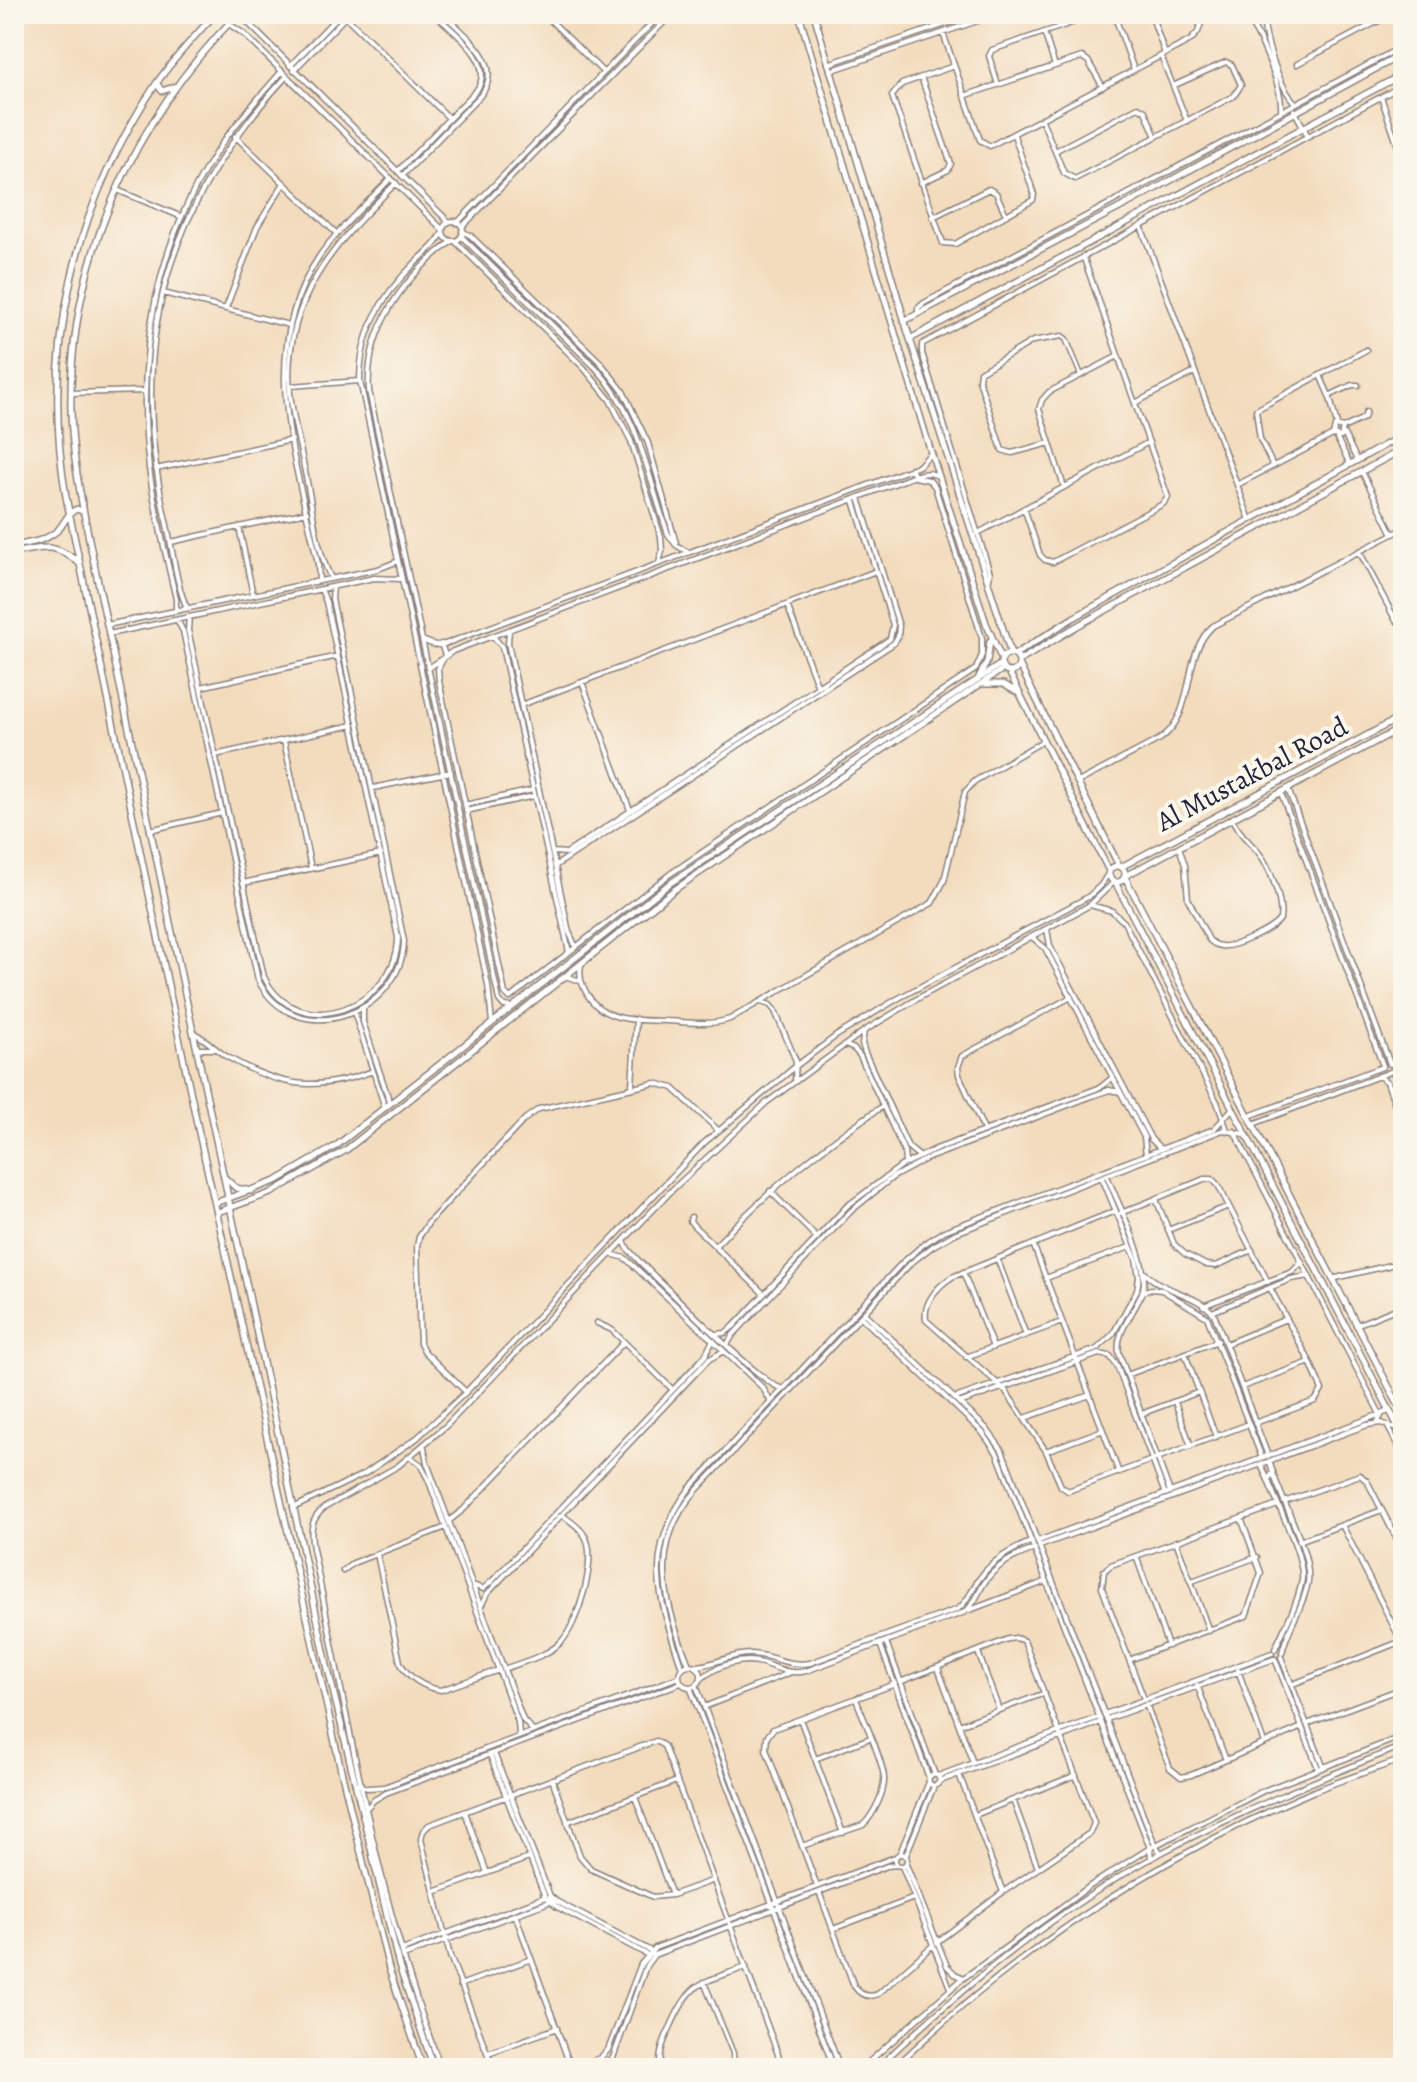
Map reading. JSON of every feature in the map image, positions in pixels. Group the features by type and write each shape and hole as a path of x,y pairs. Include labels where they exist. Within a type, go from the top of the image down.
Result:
{"street":[{"path":"215,14 157,83 99,188 78,248 60,341 57,401 59,452 199,1133 382,1944 422,2066 427,2064 429,2055"},
{"path":"434,2068 399,1966 292,1509 83,511 73,444 71,393 74,342 83,290 116,189 157,112 238,14 434,208 449,222 457,223"},
{"path":"400,174 480,84 481,66 474,54 435,14"},
{"path":"544,14 603,72"},
{"path":"457,223 661,14"},
{"path":"511,1007 500,1003 369,391 370,356 389,307 405,286 453,241 672,14"},
{"path":"799,14 931,453 991,636 1114,882 1402,1433"},
{"path":"814,14 904,321 1001,628 1120,867 1403,1413"},
{"path":"857,14 862,17 874,14"},
{"path":"829,67 975,14"},
{"path":"829,67 998,14"},
{"path":"998,85 989,58 990,51 1098,14"},
{"path":"1114,14 1134,70"},
{"path":"1151,14 1187,121"},
{"path":"943,33 981,142 990,146 1194,38 1205,14 1228,24 1249,22 1272,14"},
{"path":"1223,14 1234,17 1249,14 1249,22 1257,32 1281,97 1281,111 1285,117"},
{"path":"1297,64 1391,14"},
{"path":"292,68 345,15 449,118"},
{"path":"400,174 465,112 486,87 489,71 482,53 448,15"},
{"path":"1264,15 1263,28 1285,90 1308,136"},
{"path":"229,24 249,39 428,214 446,238 469,255 584,368 610,400 631,441 661,537 659,563"},
{"path":"249,39 255,32"},
{"path":"1044,32 1055,66"},
{"path":"904,321 1285,117 1294,107 1403,46"},
{"path":"918,313 918,308 924,303 1281,111 1403,54"},
{"path":"964,96 1084,58 1103,87"},
{"path":"1042,120 1066,175 1075,179 1234,96 1241,85 1232,65 1226,62 1173,86"},
{"path":"954,66 897,87 892,96 940,239 951,245 1031,203 1034,198 1014,135"},
{"path":"176,611 144,391 161,275 182,217 208,166 282,71"},
{"path":"910,339 1403,74"},
{"path":"187,608 151,455 153,327 192,210 240,124 287,76"},
{"path":"921,77 951,164 945,172 921,183"},
{"path":"157,83 162,91 175,87"},
{"path":"987,586 990,573 921,346 926,340 1403,85"},
{"path":"582,93 586,102"},
{"path":"1381,97 1403,161"},
{"path":"577,99 586,102"},
{"path":"146,101 155,103 157,112"},
{"path":"460,107 465,112"},
{"path":"1055,151 1138,107 1145,111 1156,137"},
{"path":"339,128 346,121"},
{"path":"235,136 337,234"},
{"path":"331,578 307,512 292,440 289,325 310,272 337,234 393,181"},
{"path":"319,581 318,548 283,380 289,344 302,305 321,266 393,181"},
{"path":"226,308 257,227 284,183"},
{"path":"116,189 182,217"},
{"path":"933,217 989,189 996,193 1006,215"},
{"path":"428,214 434,208"},
{"path":"449,222 393,286 373,317 364,343 360,381 382,497 488,985 492,1023"},
{"path":"457,223 475,249 589,360 618,395 639,436 668,534 676,545 688,552"},
{"path":"863,228 870,229 875,224"},
{"path":"1141,226 1250,520"},
{"path":"462,231 600,362 623,391 648,443 676,545"},
{"path":"868,246 881,242"},
{"path":"469,255 475,249"},
{"path":"423,255 429,262"},
{"path":"1024,508 1040,555 1048,561 1058,561 1166,501 1168,492 1083,256"},
{"path":"162,293 289,325"},
{"path":"922,332 926,340"},
{"path":"1050,443 1010,454 1002,450 979,380 980,372 1033,341 1062,336 1081,375"},
{"path":"1273,466 1260,439 1255,411 1366,350"},
{"path":"1064,487 1039,409 1042,400 1049,392 1118,356"},
{"path":"1135,403 1195,372"},
{"path":"1320,375 1337,426 1344,431 1353,462"},
{"path":"290,386 360,381"},
{"path":"1329,396 1358,385"},
{"path":"71,393 144,391"},
{"path":"1237,485 1344,431 1364,418 1366,412"},
{"path":"1337,426 1333,429 1334,436 1353,462"},
{"path":"218,1212 271,1193 346,1150 674,890 1004,666 1012,654 1403,435"},
{"path":"156,469 292,440"},
{"path":"978,533 1149,442"},
{"path":"1004,666 1016,670 1019,662 1077,626 1403,449"},
{"path":"423,641 441,644 911,468 924,462 931,453"},
{"path":"911,468 915,477"},
{"path":"1361,471 1393,534"},
{"path":"429,668 445,655 493,636 915,477 929,473 939,476"},
{"path":"441,644 445,655 438,673 444,706 506,996 513,997 670,874 976,669 982,655 982,638 935,487 929,480 915,477"},
{"path":"66,497 74,498 80,493"},
{"path":"382,497 391,495"},
{"path":"555,866 630,810 719,756 891,637 893,627 857,500"},
{"path":"552,852 572,853 897,638 898,622 857,500"},
{"path":"14,546 51,535 75,509 83,511"},
{"path":"171,542 307,512"},
{"path":"239,527 253,595"},
{"path":"1078,782 1172,730 1180,717 1199,644 1213,626 1403,529"},
{"path":"661,537 668,534"},
{"path":"735,534 738,544"},
{"path":"14,553 50,547 68,553 81,564"},
{"path":"1359,551 1395,619 1403,626"},
{"path":"107,625 372,570 396,562"},
{"path":"372,570 374,578"},
{"path":"521,705 876,571"},
{"path":"171,573 178,572"},
{"path":"109,634 374,578 400,579"},
{"path":"177,620 183,631 215,755 264,977 277,996 295,1008 313,1013 336,1012 364,998 380,984 391,969 398,951 398,930 374,790 332,599 333,587"},
{"path":"281,589 282,598"},
{"path":"189,617 188,630 222,813 258,980 273,1001 293,1014 320,1020 354,1012 386,988 401,962 404,941 381,854 321,589"},
{"path":"787,605 818,687"},
{"path":"408,613 416,611"},
{"path":"148,617 149,625"},
{"path":"1073,618 1077,626"},
{"path":"986,623 994,632 1001,628"},
{"path":"509,630 510,669 569,952"},
{"path":"493,636 502,645 521,705 569,932 576,947"},
{"path":"977,683 987,662 991,636"},
{"path":"201,687 338,656"},
{"path":"582,682 630,810"},
{"path":"977,683 1003,684 1019,694"},
{"path":"215,1203 252,1191 316,1158 388,1106 616,924 690,869 947,703"},
{"path":"438,708 444,706"},
{"name":"Al Mustakbal Road","path":"1120,867 1403,716"},
{"path":"113,720 120,723 127,717"},
{"name":"Al Mustakbal Road","path":"1125,876 1403,727"},
{"path":"215,755 361,728"},
{"path":"117,741 122,736 131,738"},
{"path":"284,740 311,868"},
{"path":"581,964 580,981 593,1003 603,1012 616,1017 714,1023 730,1019 932,903 942,889 965,792 975,781 1043,741"},
{"path":"368,794 451,772"},
{"path":"1288,789 1309,859 1383,1066"},
{"path":"466,808 534,793"},
{"path":"1281,793 1390,1064"},
{"path":"150,830 222,813"},
{"path":"1179,847 1185,865 1188,899 1209,940 1215,944 1229,945 1270,930 1280,919 1279,904 1265,861 1242,836 1232,819"},
{"path":"465,838 472,836"},
{"path":"1146,853 1151,862"},
{"path":"243,883 381,854"},
{"path":"292,1509 366,1473 404,1449 466,1392 718,1130 797,1064 897,999 1088,897 1113,867 1120,867"},
{"path":"441,2068 402,1953 367,1807 311,1536 315,1516 424,1446 495,1377 725,1138 794,1080 864,1031 1090,905 1125,876"},
{"path":"1090,905 1112,911 1124,922 1217,1102 1227,1130"},
{"path":"616,924 621,932"},
{"path":"1047,929 1048,947 1120,1092 1146,1136 1161,1149"},
{"path":"604,934 610,941"},
{"path":"1032,937 1048,947 1146,1136 1146,1155"},
{"path":"565,976 580,981"},
{"path":"488,985 496,983"},
{"path":"1356,993 1362,991"},
{"path":"984,1130 959,1075 960,1060 972,1049 1071,997"},
{"path":"761,1002 773,1008 797,1064 794,1080"},
{"path":"363,1007 362,1027 373,1071 388,1106"},
{"path":"293,1014 295,1008"},
{"path":"354,1012 362,1027 388,1106"},
{"path":"632,1086 636,1019"},
{"path":"864,1031 864,1058 883,1106 903,1143 919,1156"},
{"path":"194,1033 216,1050 267,1076 295,1083 330,1084 373,1071"},
{"path":"842,1045 854,1049 864,1058 903,1143 905,1163"},
{"path":"197,1049 216,1050"},
{"path":"1249,1116 1403,1059"},
{"path":"797,1064 808,1070"},
{"path":"1253,1124 1403,1067"},
{"path":"1387,1082 1388,1073"},
{"path":"1379,1076 1387,1082 1403,1127"},
{"path":"727,1345 736,1328 764,1294 817,1238 872,1192 915,1165 1102,1089 1113,1077"},
{"path":"1349,1079 1351,1086"},
{"path":"466,1392 420,1344 417,1246 423,1229 532,1113 632,1086 655,1083 673,1088 718,1130"},
{"path":"716,1334 736,1328 857,1197 905,1163 984,1130 1102,1089 1120,1092"},
{"path":"715,1246 770,1191 818,1151 883,1106"},
{"path":"700,1680 699,1670 691,1665 667,1605 664,1582 672,1531 682,1510 712,1469 784,1388 904,1266 948,1237 1214,1129 1232,1109"},
{"path":"1049,1195 1227,1130 1245,1134"},
{"path":"199,1133 207,1138 214,1131"},
{"path":"1234,1131 1380,1414 1377,1423"},
{"path":"222,1172 232,1185 252,1191"},
{"path":"1104,1177 1145,1273 1212,1312 1242,1387 1252,1423"},
{"path":"1268,1282 1217,1182 1210,1179 963,1272 937,1289 929,1301 925,1316 927,1322 1002,1388 1046,1451 1061,1486 1072,1491 1318,1399 1321,1387 1270,1288"},
{"path":"770,1191 817,1238"},
{"path":"1156,1199 1179,1250 1209,1265 1223,1264 1252,1250"},
{"path":"1168,1230 1229,1206"},
{"path":"641,1208 648,1215"},
{"path":"959,1403 1076,1359 1107,1341 1138,1284 1139,1271 1118,1212"},
{"path":"691,1217 691,1222 764,1294"},
{"path":"624,1241 640,1262 767,1382 775,1388 784,1388"},
{"path":"1033,1244 1119,1473"},
{"path":"1046,1278 1130,1246"},
{"path":"611,1254 621,1256 635,1267 763,1388 771,1402"},
{"path":"997,1258 1026,1335"},
{"path":"635,1267 640,1262"},
{"path":"1212,1312 1295,1270 1302,1262"},
{"path":"1332,1279 1403,1262"},
{"path":"680,1680 682,1668 661,1604 658,1583 663,1537 675,1511 690,1488 862,1315 904,1266"},
{"path":"1295,1270 1298,1277"},
{"path":"963,1272 993,1347"},
{"path":"1145,1273 1142,1292 1118,1343 1155,1459"},
{"path":"1203,1306 1309,1276"},
{"path":"1327,1290 1336,1286"},
{"path":"1142,1292 1162,1290 1201,1311 1209,1320 1273,1472 1308,1567 1308,1579 1276,1655 1145,1702"},
{"path":"1356,1325 1403,1306"},
{"path":"1396,1309 1403,1318"},
{"path":"862,1315 954,1398 990,1433 1002,1450 1152,1847 1151,1859"},
{"path":"862,1315 990,1442 1036,1544 1047,1581 1103,1718"},
{"path":"1226,1344 1287,1319"},
{"path":"966,1357 1063,1322"},
{"path":"597,1323 609,1327 673,1389"},
{"path":"473,1585 483,1589 494,1582 562,1515 704,1360 713,1340"},
{"path":"1127,1375 1218,1341"},
{"path":"247,1342 251,1345 257,1342"},
{"path":"449,1521 470,1503 624,1342"},
{"path":"481,1606 494,1582 673,1389 704,1360 724,1351"},
{"path":"1185,1354 1216,1437"},
{"path":"954,1398 1076,1359 1107,1355 1114,1360 1168,1493"},
{"path":"252,1365 257,1361 261,1363"},
{"path":"1242,1387 1310,1362"},
{"path":"487,1370 495,1377"},
{"path":"763,1388 767,1382"},
{"path":"1141,1414 1199,1392"},
{"path":"1025,1418 1090,1395"},
{"path":"1175,1402 1191,1446"},
{"path":"1307,1445 1389,1411"},
{"path":"965,1612 998,1568 1036,1544 1266,1459 1377,1423 1402,1433"},
{"path":"1387,1425 1403,1456"},
{"path":"1046,1451 1103,1430"},
{"path":"424,1446 430,1478 446,1527 518,1714 533,1731"},
{"path":"410,1457 420,1464 430,1478 449,1521 502,1670"},
{"path":"682,1668 750,1654 787,1664 804,1664 883,1643 960,1607 993,1563 1168,1493 1261,1465 1266,1459"},
{"path":"1261,1465 1302,1574 1300,1589 1276,1655 1320,1767"},
{"path":"1268,1480 1273,1472"},
{"path":"1284,1502 1360,1475 1365,1478 1403,1551"},
{"path":"323,1496 328,1505"},
{"path":"1278,1505 1107,1568 1101,1580 1170,1768 1176,1775 1186,1777 1305,1725 1403,1688"},
{"path":"1299,1541 1382,1510"},
{"path":"377,1554 400,1662 407,1674 428,1687 441,1690 502,1670 559,1644 568,1632 584,1591 588,1568 587,1539 582,1530 562,1515"},
{"path":"1129,1660 1240,1620 1248,1613 1261,1576 1257,1557 1241,1518"},
{"path":"1293,1684 1402,1641 1342,1525"},
{"path":"343,1571 353,1563 446,1527"},
{"path":"1176,1541 1209,1631"},
{"path":"1136,1556 1168,1646"},
{"path":"1191,1581 1257,1557"},
{"path":"704,1707 1047,1581"},
{"path":"1011,1638 1022,1639 1027,1644 1061,1734 1093,1821 1093,1829 935,1944 881,1992 867,1996 855,1988 765,1746 770,1731 898,1683 1011,1638"},
{"path":"883,1643 934,1780"},
{"path":"977,1651 999,1710"},
{"path":"1276,1655 1293,1684 1305,1725"},
{"path":"934,1780 959,1774 1276,1655"},
{"path":"693,1686 716,1669 744,1661 759,1662 792,1673"},
{"path":"320,1675 325,1675 327,1665"},
{"path":"938,1668 973,1764"},
{"path":"1238,1670 1264,1743"},
{"path":"362,1813 386,1793 680,1680"},
{"path":"355,1783 363,1787 384,1787 680,1680 693,1686 704,1707 776,1905"},
{"path":"1197,1685 1226,1760"},
{"path":"693,1686 837,2068"},
{"path":"959,1725 1045,1693"},
{"path":"802,1846 868,1821 883,1787 883,1773 856,1699"},
{"path":"329,1712 330,1703 336,1704"},
{"path":"518,1714 519,1736"},
{"path":"800,1719 843,1833"},
{"path":"964,1978 949,1969 935,1944 914,1898 900,1855 934,1780 1061,1734"},
{"path":"862,2068 950,1988 1078,1894 1152,1847 1235,1803 1403,1736"},
{"path":"815,1759 870,1738"},
{"path":"493,2068 444,1938 422,1833 429,1825 658,1741 663,1744 783,2068"},
{"path":"877,2068 998,1962 1103,1887 1161,1853 1289,1790 1403,1746"},
{"path":"492,1754 550,1896 602,1928"},
{"path":"894,2068 970,1999 1132,1883 1177,1857 1313,1792 1403,1759"},
{"path":"959,1774 1003,1892"},
{"path":"975,1815 1076,1775"},
{"path":"552,1779 580,1856 591,1869 649,1897 672,1895 714,1880"},
{"path":"567,1822 677,1781"},
{"path":"635,1797 672,1895"},
{"path":"1013,1800 1038,1868"},
{"path":"465,1812 487,1873"},
{"path":"527,1845 529,1858 547,1900 649,1952"},
{"path":"1152,1847 1161,1853"},
{"path":"900,1855 950,1988"},
{"path":"515,1914 572,2068 600,2058 610,2047 641,1964 649,1952 900,1855"},
{"path":"434,1892 529,1858"},
{"path":"818,1889 887,1866 902,1865"},
{"path":"833,1929 914,1898"},
{"path":"402,1953 547,1900"},
{"path":"489,1921 547,1900"},
{"path":"595,2068 610,2065 647,1963 678,1942"},
{"path":"460,1985 531,1959"},
{"path":"660,2068 662,2046 684,1998 704,1982 746,1966"},
{"path":"704,1982 734,2056 734,2068"},
{"path":"941,1997 948,2004"},
{"path":"487,2053 557,2028"}]}
